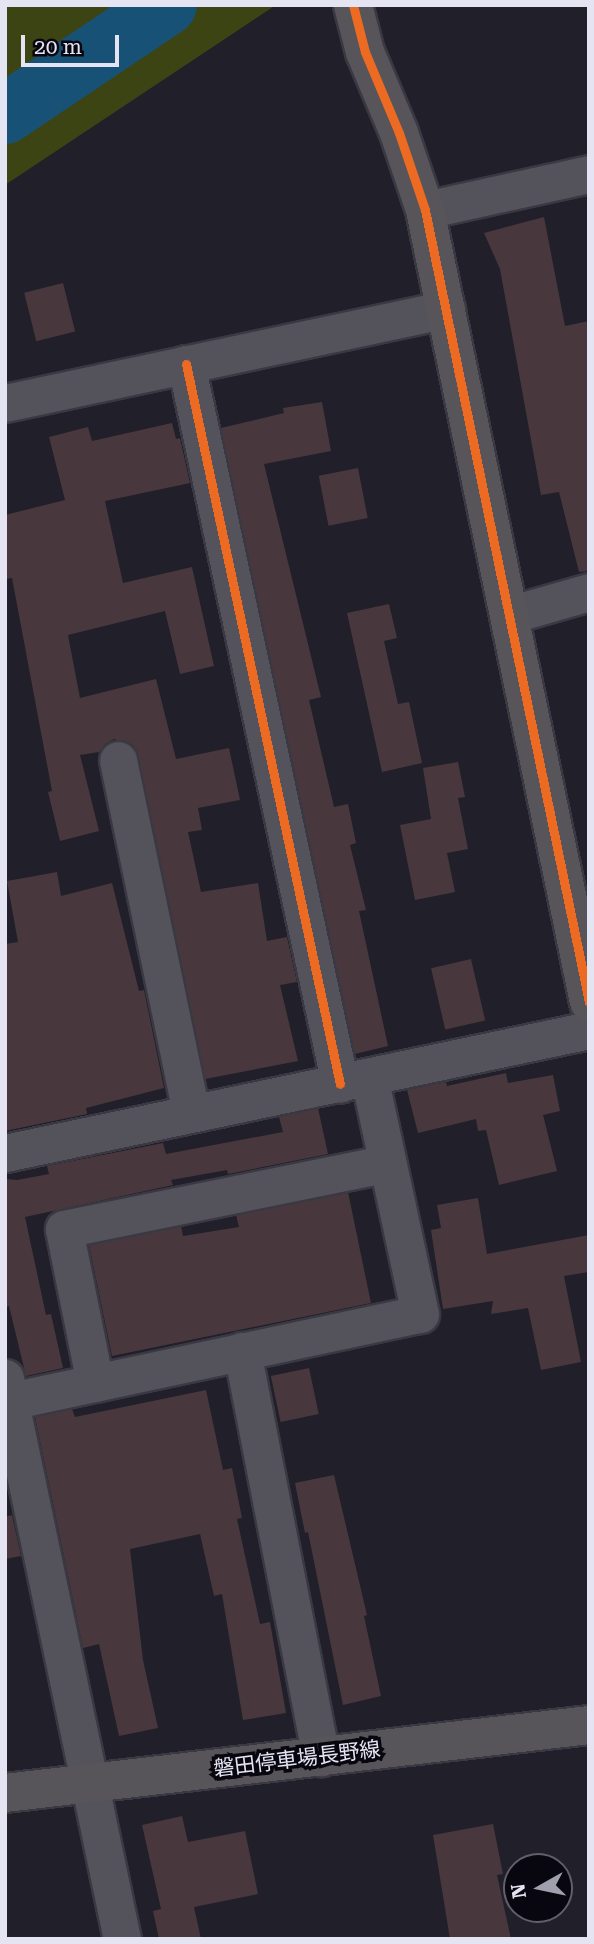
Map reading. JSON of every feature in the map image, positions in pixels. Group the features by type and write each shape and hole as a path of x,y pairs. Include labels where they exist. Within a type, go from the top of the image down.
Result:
{"street":[{"path":"353,5 365,52 399,133 425,210 509,615 578,898 589,1002"},
{"path":"425,210 589,174"},
{"path":"5,403 446,309"},
{"path":"122,1939 7,1393 95,1383 420,1314 387,1163 354,1081 186,364"},
{"path":"509,615 589,592"},
{"path":"118,760 191,1114"},
{"path":"5,1153 589,1030"},
{"path":"95,1383 64,1229 387,1163"},
{"path":"242,1351 321,1756"},
{"name":"磐田停車場長野線","path":"5,1793 589,1725"}],"green space":[{"path":"5,5 276,5 5,185"}],"building":[{"path":"544,217 565,326 589,321 589,571 579,572 559,492 541,495 500,269 484,233"},
{"path":"63,283 75,332 36,341 24,293"},
{"path":"322,402 331,451 264,464 321,697 309,700 334,807 348,804 356,843 350,845 366,910 359,911 388,1046 355,1054 221,428 284,413 283,408"},
{"path":"172,423 176,439 180,438 190,483 105,501 123,583 192,567 214,666 180,674 165,611 68,635 80,698 156,679 176,759 229,748 240,800 198,808 202,830 188,832 201,892 258,883 267,941 287,937 297,982 280,985 298,1061 205,1079 138,755 133,745 114,739 105,744 99,752 80,755 99,831 60,841 48,792 52,791 12,578 5,579 5,515 65,500 49,437 88,427 92,441"},
{"path":"358,468 368,518 328,526 319,476"},
{"path":"389,604 397,638 384,641 398,704 409,702 422,763 382,772 347,613"},
{"path":"458,762 465,797 458,798 468,849 447,853 455,892 415,900 400,825 431,819 423,768"},
{"path":"57,872 61,896 112,883 139,991 144,990 164,1088 86,1108 87,1114 5,1131 5,944 18,942 7,881"},
{"path":"471,959 485,1020 445,1030 431,968"},
{"path":"506,1073 508,1083 553,1075 560,1111 543,1115 557,1171 499,1185 486,1130 478,1131 476,1119 418,1133 407,1090 446,1082 447,1086"},
{"path":"318,1108 328,1154 228,1174 227,1170 171,1180 173,1185 25,1217 46,1315 51,1314 63,1368 26,1376 9,1306 5,1307 5,1179 17,1180 49,1174 47,1166 163,1143 166,1154 283,1132 279,1117"},
{"path":"348,1192 371,1303 112,1356 89,1245 181,1226 183,1236 239,1227 236,1215"},
{"path":"478,1198 487,1254 589,1235 589,1272 564,1276 581,1362 541,1370 528,1308 491,1314 493,1301 443,1309 431,1230 441,1228 437,1205"},
{"path":"309,1368 319,1414 281,1422 271,1376"},
{"path":"206,1390 223,1470 232,1468 242,1518 237,1519 260,1624 270,1622 286,1713 243,1720 222,1594 214,1596 200,1534 130,1549 143,1660 158,1728 119,1736 99,1644 83,1648 35,1417 72,1409 75,1417"},
{"path":"334,1475 367,1615 364,1616 381,1696 343,1705 308,1532 305,1533 295,1483"},
{"path":"12,1515 21,1556 5,1559 5,1517"},
{"path":"182,1816 188,1842 245,1831 258,1894 194,1907 201,1939 159,1939 153,1911 161,1909 142,1825"},
{"path":"493,1824 503,1874 497,1875 503,1902 503,1923 508,1923 511,1939 450,1939 433,1835"}],"waterway":[{"path":"5,114 167,5"}],"cycle path":[{"path":"353,5 365,52 399,133 425,210 589,1002"},
{"path":"186,364 340,1084"}]}
